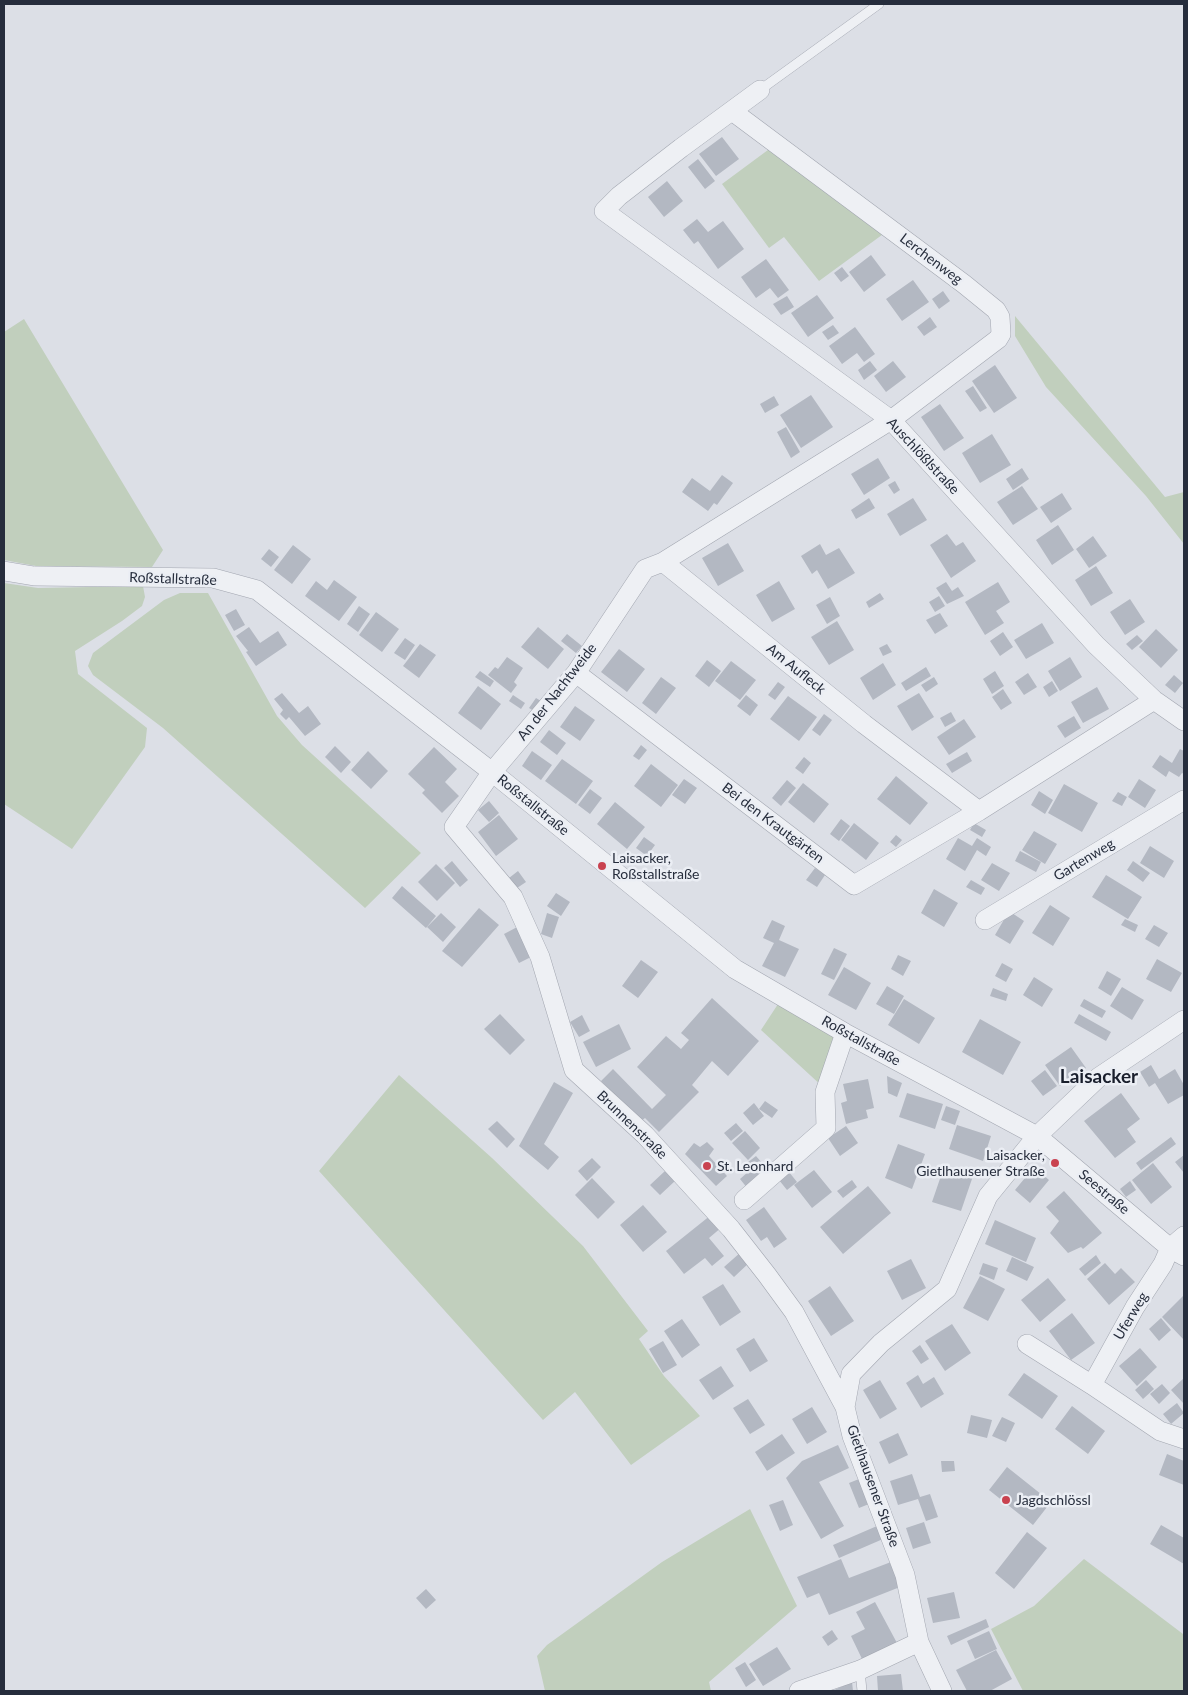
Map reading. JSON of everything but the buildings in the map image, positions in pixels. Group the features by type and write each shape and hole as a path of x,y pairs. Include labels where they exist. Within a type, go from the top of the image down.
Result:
{"street":[{"path":"732,110 760,90"},
{"name":"Auschlößlstraße","path":"732,110 627,190 604,211 891,420 1096,645 1154,700 1184,721"},
{"name":"Lerchenweg","path":"732,110 964,284 996,310 1000,317 1001,334 998,339 891,420"},
{"path":"663,562 891,420"},
{"name":"An der Nachtweide","path":"454,826 492,772 576,673 645,569 663,562"},
{"name":"Am Aufleck","path":"663,562 864,724 979,811"},
{"name":"Roßstallstraße","path":"4,571 34,576 213,578 257,590 492,772 735,969 845,1034 1037,1136"},
{"name":"Bei den Krautgärten","path":"576,673 854,885 979,811"},
{"path":"979,811 1154,700"},
{"name":"Gartenweg","path":"985,920 1184,800"},
{"name":"Brunnenstraße","path":"454,826 513,897 540,957 574,1070 645,1135 731,1230 767,1274 794,1312 846,1407"},
{"name":"Gietlhausener Straße","path":"942,1691 919,1642 905,1575 852,1436 846,1407 850,1374 881,1343 947,1289 988,1196 1037,1136 1099,1077 1184,1020"},
{"path":"744,1200 826,1128 825,1092 845,1034"},
{"name":"Seestraße","path":"1037,1136 1180,1247"},
{"name":"Uferweg","path":"1092,1385 1135,1307 1163,1264 1180,1247"},
{"path":"1027,1344 1092,1385 1160,1432 1184,1439"},
{"path":"799,1691 860,1670 919,1642"}],"lane":[{"path":"760,90 879,4"},
{"path":"860,1670 862,1691"}],"green space":[{"path":"772,147 886,232 819,281 784,237 769,248 722,184"},
{"path":"1015,316 1165,497 1184,492 1184,544 1146,496 1046,387 1015,336"},
{"path":"24,319 163,550 152,567 36,566 4,560 4,332"},
{"path":"4,583 38,588 143,586 145,597 142,606 75,651 78,674 147,728 145,747 72,849 4,804"},
{"path":"180,593 208,593 277,716 302,745 421,853 365,908 163,728 93,675 88,666 93,653 164,600"},
{"path":"780,1001 840,1036 823,1087 761,1030"},
{"path":"399,1075 492,1158 583,1246 648,1331 639,1339 664,1376 700,1416 631,1465 575,1392 543,1420 319,1171"},
{"path":"750,1509 797,1606 709,1682 711,1691 545,1691 537,1656 547,1645 662,1562"},
{"path":"1084,1559 1184,1633 1184,1691 1023,1691 991,1629 1034,1606"}],"place":[{"name":"Laisacker, Roßstallstraße","path":"602,866"},
{"name":"Laisacker, Gietlhausener Straße","path":"1055,1163"},
{"name":"St. Leonhard","path":"707,1166"},
{"name":"Jagdschlössl","path":"1006,1500"}],"district":[{"name":"Laisacker","path":"1099,1077"}]}
